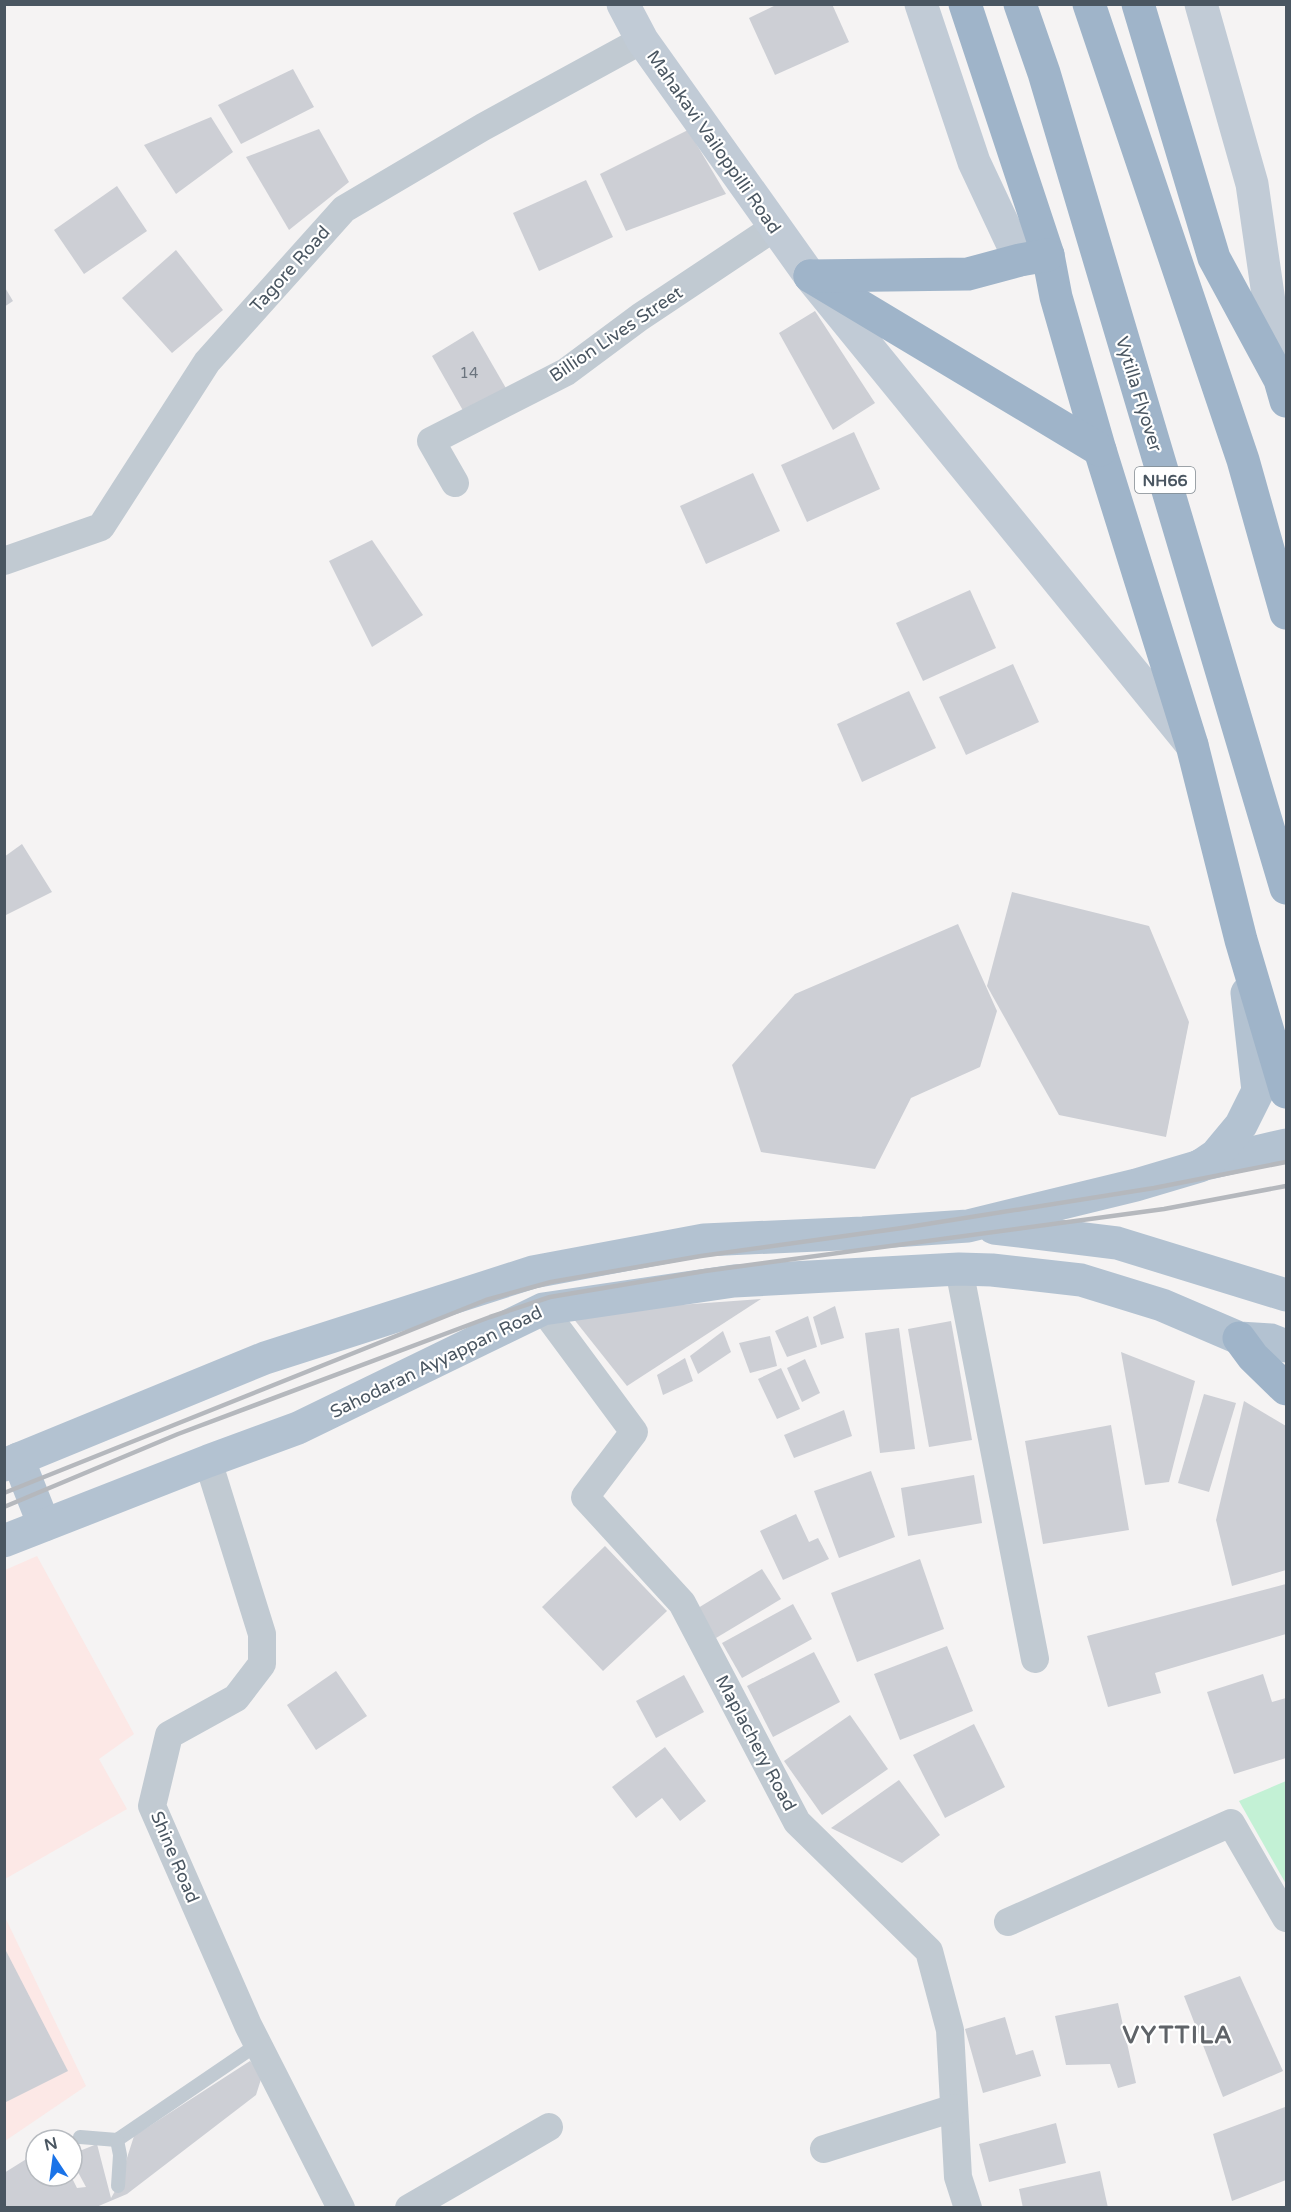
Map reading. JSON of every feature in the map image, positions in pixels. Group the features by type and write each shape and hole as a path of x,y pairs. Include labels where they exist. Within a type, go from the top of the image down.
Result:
{"highway":[{"path":"965,4 1034,257 1056,297 1191,745 1241,940 1287,1092"},
{"name":"Vytilla Flyover","path":"1020,4 1044,73 1287,888"},
{"path":"1089,4 1243,460 1287,613"},
{"path":"1138,4 1214,258 1284,386"},
{"path":"810,276 968,274 1034,257"},
{"path":"810,276 1101,450"},
{"path":"1239,1338 1253,1357 1287,1389"}],"main road":[{"name":"Mahakavi Vailoppilli Road","path":"623,4 642,40 810,276 1191,745"},
{"path":"921,4 974,162 1034,257"},
{"path":"1201,4 1252,184 1284,386"},
{"path":"1200,1166 1216,1155 1241,1125 1258,1091 1241,940"},
{"path":"44,1525 11,1462 265,1358 533,1272 704,1240 968,1226 1287,1145"},
{"path":"968,1226 1117,1243 1287,1295"},
{"name":"Sahodaran Ayyappan Road","path":"4,1541 298,1428 543,1309 734,1281 959,1269 992,1270 1082,1280 1162,1305 1239,1338 1271,1340 1287,1346"}],"street":[{"name":"Tagore Road","path":"4,561 101,527 207,362 344,209 483,127 642,40"},
{"name":"Billion Lives Street","path":"455,483 431,441 566,372 640,317 775,227"},
{"path":"959,1269 1035,1659"},
{"name":"Maplachery Road","path":"543,1309 634,1432 585,1497 682,1603 797,1822 929,1951 950,2030 958,2177 968,2208"},
{"name":"Shine Road","path":"208,1461 262,1634 262,1664 236,1698 169,1735 152,1806 258,2044 341,2208"},
{"path":"1008,1922 1231,1823 1287,1918"},
{"path":"824,2149 954,2108"},
{"path":"409,2208 549,2127"}],"lane":[{"path":"84,2137 117,2140 258,2044"},
{"path":"117,2140 120,2155 118,2186"}],"shaded area":[{"path":"37,1556 134,1734 99,1759 127,1809 5,1879 5,1570"},
{"path":"4,1915 86,2086 4,2141"}],"green space":[{"path":"1286,1781 1286,1884 1239,1801"}],"building":[{"path":"778,4 832,4 849,42 775,75 749,18"},
{"path":"293,69 314,107 241,144 218,105"},
{"path":"211,117 233,152 176,194 144,145"},
{"path":"319,129 349,182 289,230 246,157"},
{"path":"688,130 726,194 626,231 600,174"},
{"path":"586,180 613,237 539,271 513,213"},
{"path":"117,186 147,231 84,274 54,230"},
{"path":"176,250 223,310 172,353 122,298"},
{"path":"4,286 13,301 4,307"},
{"path":"815,311 875,403 833,430 779,333"},
{"path":"473,331 507,390 465,414 432,356"},
{"path":"854,432 880,489 807,522 781,465"},
{"path":"753,473 780,531 706,564 680,506"},
{"path":"372,540 423,615 372,647 329,561"},
{"path":"970,590 996,648 923,681 896,623"},
{"path":"1013,664 1039,722 966,755 939,697"},
{"path":"909,691 936,748 862,782 837,724"},
{"path":"22,844 52,892 4,916 4,857"},
{"path":"1012,892 1149,926 1189,1022 1166,1137 1059,1115 987,986"},
{"path":"958,924 997,1011 980,1067 911,1098 875,1169 761,1152 732,1065 795,994"},
{"path":"761,1299 627,1386 569,1313"},
{"path":"835,1306 844,1338 821,1345 813,1317"},
{"path":"808,1316 817,1347 787,1357 775,1331"},
{"path":"951,1321 972,1440 929,1447 908,1329"},
{"path":"899,1328 915,1449 880,1453 865,1333"},
{"path":"723,1331 731,1352 698,1374 690,1356"},
{"path":"770,1336 777,1366 750,1373 739,1343"},
{"path":"1121,1352 1195,1381 1169,1482 1145,1485"},
{"path":"685,1358 693,1381 663,1395 657,1375"},
{"path":"805,1359 820,1393 802,1402 787,1368"},
{"path":"781,1368 800,1409 777,1419 758,1379"},
{"path":"1204,1394 1236,1403 1209,1492 1178,1483"},
{"path":"1244,1401 1286,1426 1286,1570 1232,1586 1216,1520"},
{"path":"844,1410 852,1436 794,1458 784,1435"},
{"path":"1111,1425 1129,1530 1043,1544 1025,1441"},
{"path":"871,1471 895,1537 839,1558 814,1491"},
{"path":"974,1475 982,1523 908,1536 901,1488"},
{"path":"796,1514 809,1542 818,1538 829,1559 783,1580 760,1531"},
{"path":"605,1546 667,1611 603,1671 542,1607"},
{"path":"920,1559 944,1629 857,1662 831,1593"},
{"path":"762,1569 781,1599 716,1638 698,1608"},
{"path":"1286,1584 1286,1634 1155,1673 1161,1693 1108,1707 1087,1636"},
{"path":"793,1604 812,1639 742,1678 722,1643"},
{"path":"947,1646 973,1711 900,1740 874,1674"},
{"path":"814,1652 840,1702 773,1737 747,1686"},
{"path":"336,1671 367,1716 316,1750 287,1705"},
{"path":"1263,1674 1272,1702 1286,1698 1286,1758 1234,1774 1207,1692"},
{"path":"684,1675 704,1712 656,1738 636,1701"},
{"path":"850,1715 888,1769 822,1815 784,1761"},
{"path":"974,1724 1005,1787 945,1818 913,1755"},
{"path":"665,1747 706,1801 680,1821 662,1798 636,1818 612,1787"},
{"path":"899,1780 940,1835 902,1863 831,1828"},
{"path":"4,1947 68,2071 4,2103"},
{"path":"1240,1976 1283,2071 1223,2097 1184,1996"},
{"path":"1118,2003 1136,2083 1118,2088 1110,2064 1066,2065 1055,2016"},
{"path":"1005,2017 1016,2055 1033,2050 1041,2076 983,2093 965,2029"},
{"path":"250,2061 263,2073 256,2095 127,2194 94,2208 4,2208 4,2173 24,2160 24,2188 86,2187 84,2183 84,2149 97,2144 111,2198 118,2186 134,2136"},
{"path":"1285,2107 1286,2180 1232,2201 1213,2134"},
{"path":"1056,2123 1066,2163 989,2182 979,2144"},
{"path":"1100,2171 1108,2208 1023,2208 1019,2189"}],"railway":[{"path":"4,1493 486,1300 551,1282 701,1256 902,1228 1154,1188 1286,1162"},
{"path":"4,1507 178,1434 490,1317 550,1297 705,1271 1164,1209 1286,1186"}],"district":[{"name":"VYTTILA","path":"1178,2035"}]}
